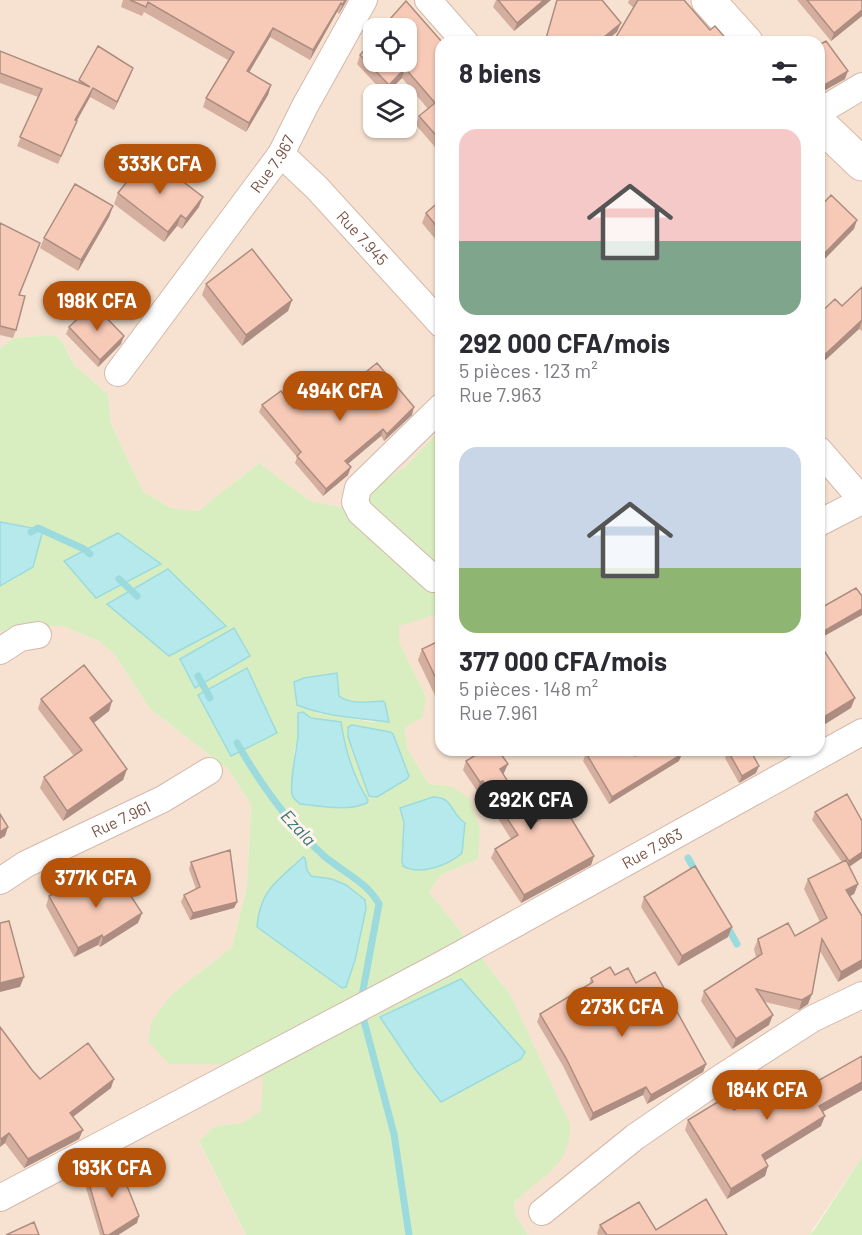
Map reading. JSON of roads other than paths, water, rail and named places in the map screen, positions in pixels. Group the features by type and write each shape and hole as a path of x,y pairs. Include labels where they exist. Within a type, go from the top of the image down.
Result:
{"street":[{"name":"Rue 7.967","path":"118,373 281,154 364,0"},
{"path":"428,0 460,36"},
{"path":"708,0 741,36"},
{"path":"825,108 862,86"},
{"path":"825,129 862,164"},
{"name":"Rue 7.945","path":"281,154 317,188 435,317"},
{"path":"434,579 360,512 355,502 358,488 435,413"},
{"path":"825,457 862,500 825,520"},
{"path":"0,651 20,638 38,635"},
{"name":"Rue 7.963","path":"825,752 862,732"},
{"name":"Rue 7.963","path":"0,1198 441,965 819,756"},
{"name":"Rue 7.961","path":"0,881 26,864 163,799 209,771"},
{"path":"542,1212 635,1137 719,1079 812,1019 862,994"}],"water":[{"path":"0,522 43,530 33,567 0,586"},
{"path":"118,533 161,564 96,598 64,561"},
{"path":"168,569 226,626 169,656 107,604"},
{"path":"234,628 250,656 195,688 180,659"},
{"path":"247,668 277,733 231,756 198,695"},
{"path":"337,673 339,696 354,702 383,701 389,722 331,715 297,705 294,682 304,678"},
{"path":"303,712 311,718 341,722 351,763 368,800 367,803 342,808 325,807 300,804 293,797 298,713"},
{"path":"352,725 393,734 409,776 407,779 377,797 369,796 348,737 348,727"},
{"path":"433,797 448,802 465,823 462,853 450,862 434,868 410,869 403,866 402,861 404,822 400,808"},
{"path":"303,857 311,876 332,879 346,885 365,900 366,909 355,960 346,987 342,988 257,927 266,894"},
{"path":"461,979 525,1052 521,1059 441,1102 415,1069 380,1017"}],"waterway":[{"name":"Ezala","path":"31,532 38,528 90,554"},
{"name":"Ezala","path":"119,579 137,596"},
{"name":"Ezala","path":"198,676 210,698"},
{"name":"Ezala","path":"237,743 266,789 299,831 324,856 368,889 379,904 361,1001"},
{"path":"688,858 697,874"},
{"path":"727,926 737,944"},
{"name":"Ezala","path":"360,1012 394,1134 409,1235"}]}
